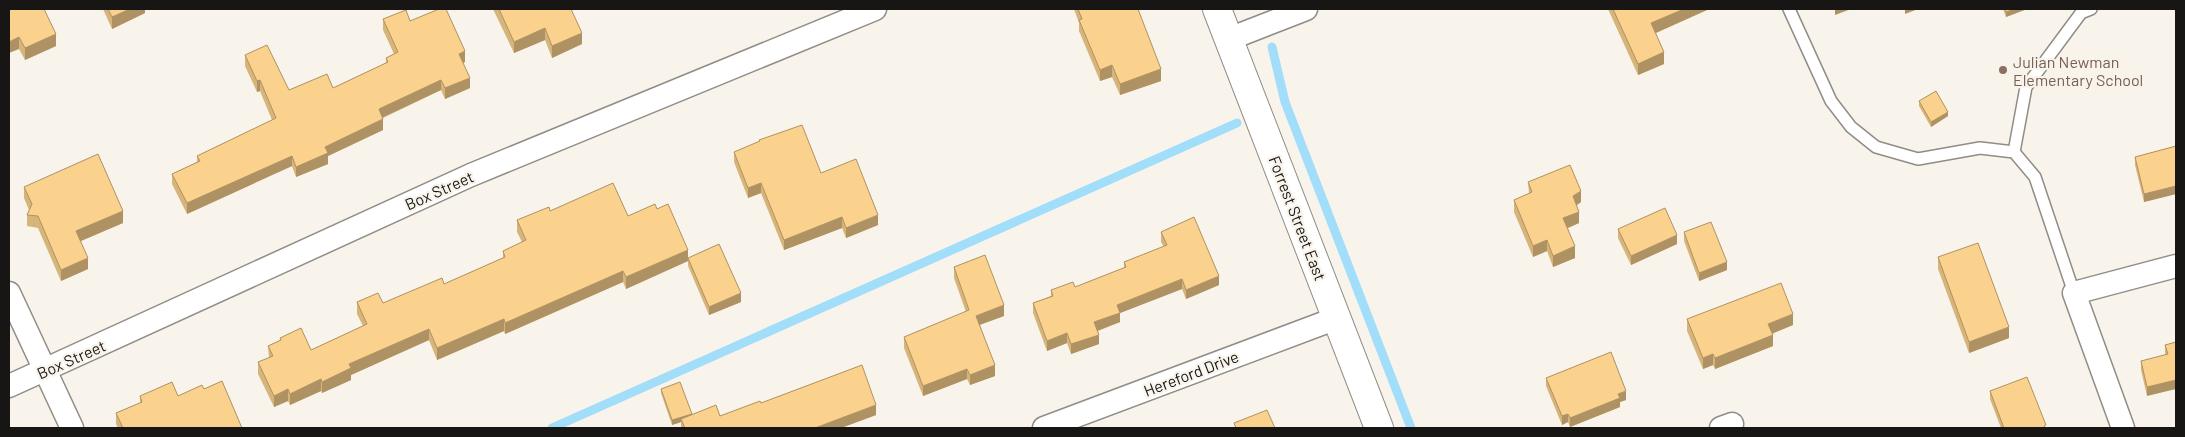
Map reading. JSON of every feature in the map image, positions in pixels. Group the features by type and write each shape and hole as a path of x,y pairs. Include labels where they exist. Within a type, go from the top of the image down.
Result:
{"main road":[{"name":"Forrest Street East","path":"1217,9 1379,428"}],"street":[{"name":"Box Street","path":"9,386 471,175 876,9"},
{"path":"1229,39 1306,9"},
{"path":"2123,428 2074,293 2176,266"},
{"path":"9,293 72,428"},
{"name":"Hereford Drive","path":"1044,428 1337,318"}],"lane":[{"path":"1789,9 1831,101 1851,127 1876,147 1918,159 1980,148 2014,152 2035,177 2074,293"},
{"path":"2014,152 2026,87 2081,13 2091,9"}],"building":[{"path":"9,9 44,9 56,34 25,48 19,37 9,42"},
{"path":"108,9 130,9 112,17"},
{"path":"439,9 446,9 465,51 459,54 470,78 445,88 441,80 379,109 383,119 325,147 328,153 296,167 292,156 187,203 172,174 200,161 197,156 276,118 260,80 257,81 245,55 267,45 289,90 327,74 333,88 388,62 386,58 398,52 383,19 406,10 410,21"},
{"path":"499,9 571,9 582,33 552,46 545,28 514,42"},
{"path":"1078,9 1138,9 1161,69 1120,84 1112,65 1100,70 1079,20 1082,19"},
{"path":"1613,9 1684,9 1651,23 1664,52 1638,64"},
{"path":"1936,91 1948,112 1931,122 1919,101"},
{"path":"802,125 821,173 856,159 878,215 846,228 842,217 784,240 761,183 748,188 734,152 759,140"},
{"path":"2176,146 2176,186 2144,194 2135,157"},
{"path":"98,154 123,211 76,231 88,258 61,270 38,216 27,215 32,204 24,187"},
{"path":"1570,165 1581,191 1573,196 1579,212 1563,218 1575,246 1553,256 1547,240 1533,246 1514,200 1532,192 1528,182"},
{"path":"613,183 628,216 655,204 657,209 668,204 688,250 626,277 623,271 505,323 504,319 437,348 429,329 349,364 351,368 322,382 321,379 290,394 288,389 274,396 258,362 273,356 268,346 281,340 280,338 301,328 311,350 367,324 357,302 378,293 383,303 442,278 444,284 505,257 503,251 526,240 517,220 549,207 550,211"},
{"path":"1665,208 1677,235 1631,256 1618,229"},
{"path":"1194,217 1219,276 1186,290 1182,279 1117,305 1120,313 1094,322 1099,335 1071,344 1067,333 1047,341 1033,303 1053,296 1051,290 1073,282 1075,287 1126,267 1124,262 1167,245 1161,232"},
{"path":"1711,222 1727,262 1699,273 1684,232"},
{"path":"1978,243 2009,327 1969,342 1938,257"},
{"path":"719,244 741,293 709,307 688,258"},
{"path":"985,255 1004,305 976,316 995,365 970,375 967,369 923,386 904,337 969,310 954,267"},
{"path":"1781,283 1793,314 1768,324 1773,335 1715,358 1713,354 1703,358 1687,319"},
{"path":"2176,342 2176,380 2147,387 2141,361 2168,354 2165,345"},
{"path":"1611,352 1626,391 1618,394 1620,398 1570,418 1568,414 1562,416 1546,378"},
{"path":"862,365 876,405 815,428 685,428 681,419 716,405 720,416 760,401 761,403"},
{"path":"2027,377 2046,425 2044,426 2045,428 2004,428 1990,391"},
{"path":"222,381 242,428 123,428 116,413 142,402 140,396 172,382 178,396 202,385 204,389"},
{"path":"680,382 692,414 672,420 661,389"},
{"path":"1267,410 1275,428 1236,428 1234,423"}],"waterway":[{"path":"1272,47 1285,102 1411,428"},
{"path":"552,428 1237,123"}],"place":[{"name":"Julian Newman Elementary School","path":"2003,70"}]}
